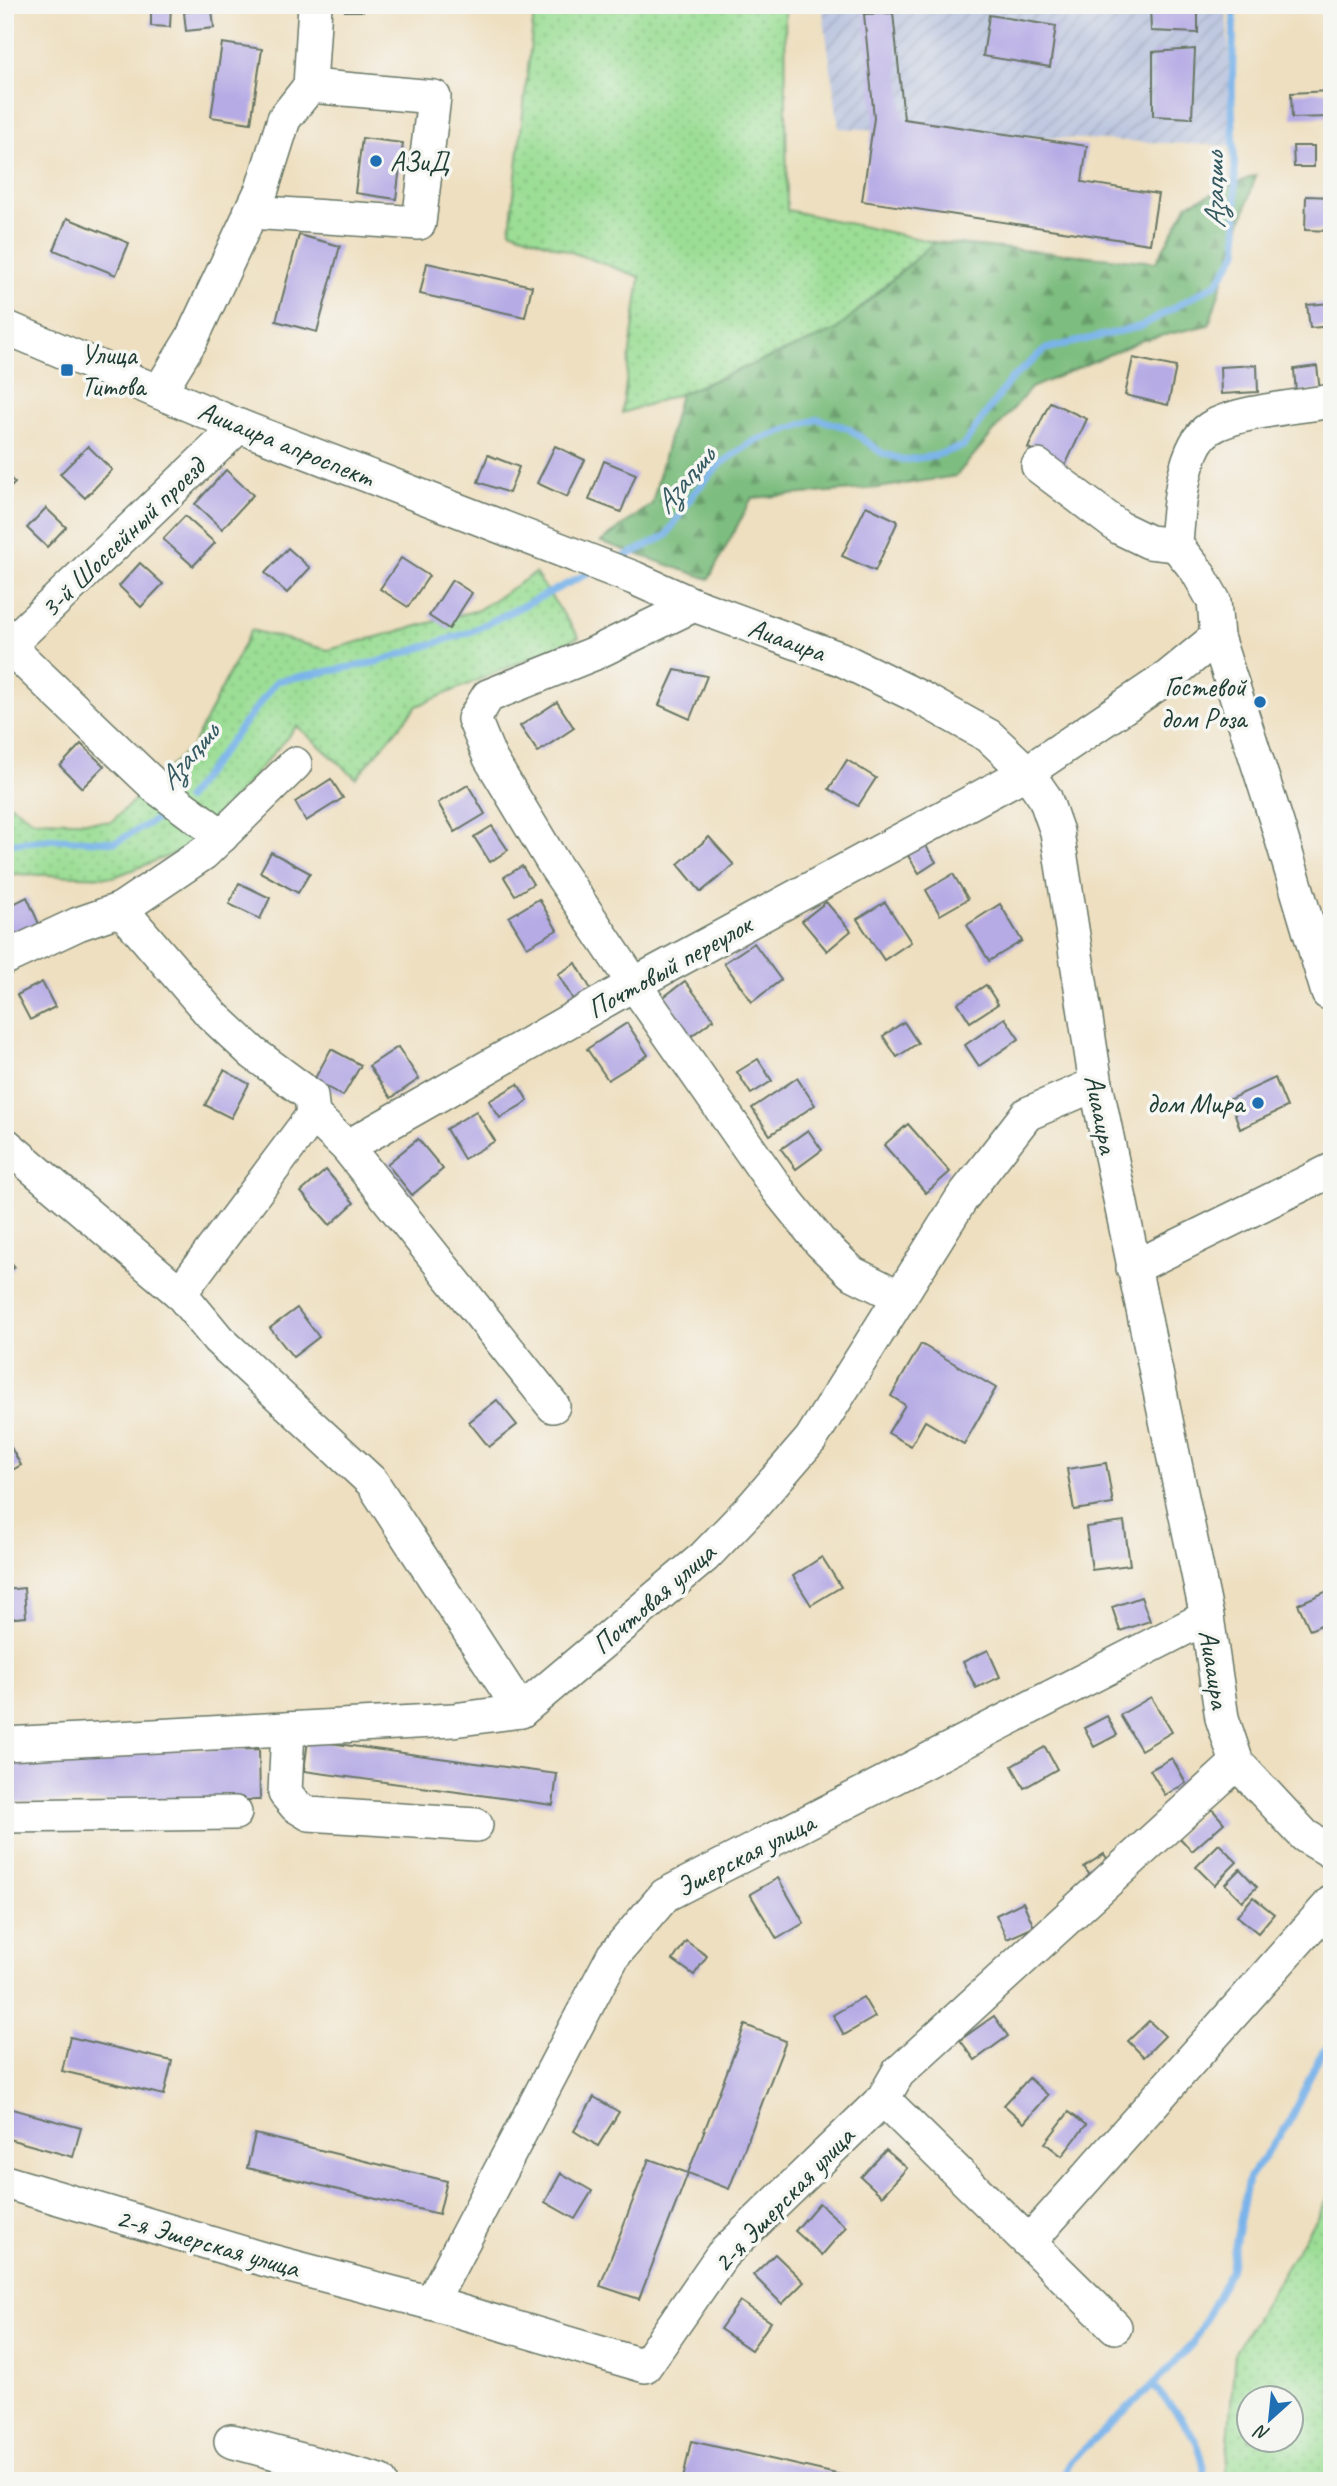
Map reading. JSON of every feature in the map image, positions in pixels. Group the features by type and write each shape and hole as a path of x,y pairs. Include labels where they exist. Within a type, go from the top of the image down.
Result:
{"street":[{"path":"159,392 191,340 262,189 284,119 310,86 315,5"},
{"path":"250,212 419,223 434,97 310,86"},
{"name":"Аииаира апроспект","path":"5,327 239,426 634,578"},
{"path":"1328,993 1217,637 1214,601 1197,571 1176,545 1179,506 1187,468 1196,444 1209,428 1240,416 1332,401"},
{"name":"3-й Шоссейный проезд","path":"6,646 239,426"},
{"path":"1038,466 1120,528 1149,542 1176,545"},
{"name":"Аиааира","path":"634,578 694,605 841,659 919,697 989,736 1027,772 1045,798 1057,832 1096,1084 1207,1617 1222,1718 1237,1763 1306,1836 1332,1852"},
{"path":"694,605 593,654 488,696 474,719 490,758 555,866 778,1190 820,1242 852,1273 900,1297"},
{"name":"Почтовый переулок","path":"347,1147 634,984 1027,772 1168,677 1217,637"},
{"path":"6,646 156,787 222,836"},
{"path":"5,958 78,924 121,909 204,853 295,764"},
{"path":"121,909 211,1014 253,1053 311,1096 313,1115 347,1147 553,1406"},
{"name":"Почтовая улица","path":"521,1711 704,1557 753,1506 811,1439 962,1198 1027,1114 1096,1084"},
{"path":"180,1293 313,1115"},
{"path":"5,1144 180,1293 218,1339 372,1482 521,1711 453,1720 5,1744"},
{"path":"1133,1268 1332,1170"},
{"name":"Эшерская улица","path":"431,2303 613,1956 665,1895 1207,1617"},
{"path":"288,1729 285,1793 302,1811 309,1814 476,1825"},
{"name":"2-я Эшерская улица","path":"5,2182 263,2259 431,2303 645,2366 722,2255 883,2099 898,2073 1237,1763"},
{"path":"5,1816 235,1813"},
{"path":"1028,2242 1332,1902"},
{"path":"883,2099 1115,2327"},
{"path":"231,2441 380,2481"}],"shaded area":[{"path":"822,5 1226,5 1234,146 839,128"}],"green space":[{"path":"535,5 785,5 787,210 934,242 835,331 680,394 622,413 640,277 510,230"},
{"path":"1256,175 1209,325 1143,340 1031,388 956,476 878,488 752,498 709,579 601,542 652,504 680,394 835,331 934,242 1156,262 1188,204"},
{"path":"535,573 579,637 417,706 356,778 297,726 192,847 114,877 11,874 5,878 5,801 33,820 111,822 193,745 251,630 328,650 478,610"},
{"path":"1332,2192 1332,2481 1225,2481 1235,2352"}],"building":[{"path":"151,5 171,5 170,27 151,26"},
{"path":"345,5 363,5 363,11 345,11"},
{"path":"369,5 383,5 383,8 369,9"},
{"path":"1150,5 1198,5 1198,33 1151,31"},
{"path":"212,9 214,28 186,31 184,12"},
{"path":"893,13 904,119 1087,146 1082,182 1158,194 1150,244 862,201 874,118 864,14"},
{"path":"989,15 1056,26 1050,67 983,56"},
{"path":"222,43 262,49 251,123 211,117"},
{"path":"1195,49 1192,118 1153,116 1153,52"},
{"path":"1329,91 1330,117 1292,118 1291,93"},
{"path":"362,138 403,143 396,199 355,193"},
{"path":"1293,146 1314,146 1314,167 1294,167"},
{"path":"1306,196 1332,197 1332,231 1305,230"},
{"path":"67,218 129,243 116,275 54,250"},
{"path":"299,235 340,246 317,332 276,321"},
{"path":"427,263 532,286 525,317 420,294"},
{"path":"1332,303 1332,326 1310,328 1307,305"},
{"path":"1133,358 1176,367 1168,405 1125,395"},
{"path":"1257,365 1258,392 1221,394 1220,367"},
{"path":"1317,366 1320,391 1296,393 1294,369"},
{"path":"1050,402 1087,419 1065,466 1028,448"},
{"path":"88,446 112,470 85,498 60,474"},
{"path":"555,446 585,460 567,497 537,483"},
{"path":"488,455 519,467 509,493 478,482"},
{"path":"604,461 636,474 621,512 589,500"},
{"path":"226,470 253,495 222,529 195,504"},
{"path":"5,473 15,483 5,493"},
{"path":"866,506 898,521 875,571 842,556"},
{"path":"46,508 66,527 47,547 27,528"},
{"path":"185,516 215,543 193,566 163,539"},
{"path":"288,548 310,568 287,593 265,573"},
{"path":"401,558 429,576 408,607 380,589"},
{"path":"140,563 163,584 141,607 119,586"},
{"path":"452,580 472,593 449,629 429,616"},
{"path":"675,670 707,676 690,719 659,705"},
{"path":"557,702 574,728 538,752 520,726"},
{"path":"81,744 104,766 82,788 60,766"},
{"path":"847,760 876,778 858,806 829,789"},
{"path":"331,779 343,798 306,821 295,802"},
{"path":"468,785 485,814 455,832 438,803"},
{"path":"492,826 508,850 490,862 474,837"},
{"path":"709,837 734,865 701,892 678,864"},
{"path":"924,843 936,862 919,873 907,854"},
{"path":"271,852 310,873 298,893 260,872"},
{"path":"522,866 533,884 515,895 504,877"},
{"path":"953,874 968,899 940,915 926,890"},
{"path":"239,883 270,898 260,919 229,904"},
{"path":"27,897 40,926 7,942 5,908"},
{"path":"539,899 557,930 527,947 509,917"},
{"path":"826,902 851,931 827,951 802,921"},
{"path":"885,902 911,942 884,960 857,919"},
{"path":"1000,904 1022,941 989,961 967,925"},
{"path":"754,943 781,980 752,1002 724,963"},
{"path":"576,963 593,993 575,1003 558,974"},
{"path":"685,981 714,1019 690,1037 661,999"},
{"path":"42,982 55,1007 30,1020 17,995"},
{"path":"986,985 998,1004 970,1022 958,1003"},
{"path":"1005,1018 1019,1039 979,1066 965,1045"},
{"path":"904,1022 918,1043 897,1057 883,1036"},
{"path":"627,1023 648,1055 608,1080 587,1049"},
{"path":"398,1047 419,1079 391,1098 369,1066"},
{"path":"331,1049 361,1065 343,1096 314,1080"},
{"path":"758,1059 772,1081 751,1094 737,1072"},
{"path":"224,1070 249,1084 231,1118 205,1105"},
{"path":"797,1078 815,1105 770,1135 752,1108"},
{"name":"дом Мира","path":"1275,1078 1287,1107 1240,1129 1230,1099"},
{"path":"518,1084 528,1101 500,1118 489,1101"},
{"path":"476,1111 495,1141 464,1159 446,1129"},
{"path":"908,1124 950,1172 926,1193 884,1145"},
{"path":"808,1130 822,1150 796,1169 781,1149"},
{"path":"418,1139 443,1169 412,1195 387,1164"},
{"path":"326,1170 354,1203 330,1225 301,1192"},
{"path":"5,1255 15,1267 5,1275"},
{"path":"297,1308 319,1337 293,1357 270,1328"},
{"path":"921,1344 996,1388 964,1444 925,1421 911,1446 888,1433 905,1405 891,1396"},
{"path":"497,1400 517,1425 489,1447 469,1422"},
{"path":"5,1437 21,1465 5,1474"},
{"path":"1106,1463 1113,1504 1074,1510 1067,1469"},
{"path":"1124,1522 1130,1565 1092,1570 1086,1527"},
{"path":"822,1557 841,1587 811,1605 793,1576"},
{"path":"24,1588 26,1617 5,1619 5,1590"},
{"path":"1332,1589 1332,1620 1310,1630 1298,1604"},
{"path":"1141,1597 1150,1621 1120,1631 1112,1607"},
{"path":"988,1650 1000,1677 976,1688 963,1662"},
{"path":"1151,1697 1172,1732 1141,1750 1120,1715"},
{"path":"1107,1716 1117,1735 1094,1747 1084,1728"},
{"path":"308,1740 557,1774 553,1805 304,1771"},
{"path":"1045,1747 1057,1769 1024,1788 1012,1766"},
{"path":"259,1749 260,1800 5,1802 5,1752"},
{"path":"1172,1758 1186,1783 1165,1795 1150,1770"},
{"path":"1211,1808 1224,1823 1192,1851 1178,1836"},
{"path":"1219,1844 1237,1862 1214,1885 1196,1867"},
{"path":"1104,1854 1114,1869 1095,1882 1084,1867"},
{"path":"1240,1869 1257,1887 1242,1901 1225,1884"},
{"path":"778,1878 804,1923 777,1939 750,1894"},
{"path":"1253,1897 1274,1914 1258,1933 1237,1916"},
{"path":"1023,1902 1034,1927 1007,1939 996,1915"},
{"path":"686,1941 707,1956 694,1975 673,1960"},
{"path":"863,1997 875,2017 844,2035 833,2015"},
{"path":"994,2016 1008,2036 975,2060 960,2040"},
{"path":"1149,2021 1165,2036 1144,2057 1128,2041"},
{"path":"745,2025 786,2041 729,2189 688,2173"},
{"path":"70,2037 172,2061 164,2095 62,2071"},
{"path":"1029,2078 1048,2095 1024,2123 1004,2105"},
{"path":"594,2097 619,2112 598,2146 574,2131"},
{"path":"5,2107 81,2128 73,2157 5,2138"},
{"path":"1069,2112 1086,2125 1062,2156 1045,2143"},
{"path":"255,2134 447,2181 439,2214 247,2168"},
{"path":"886,2150 907,2168 882,2196 861,2177"},
{"path":"649,2159 688,2173 639,2299 600,2286"},
{"path":"561,2173 592,2191 575,2219 545,2202"},
{"path":"819,2203 846,2227 822,2255 795,2231"},
{"path":"775,2254 804,2282 782,2304 753,2275"},
{"path":"740,2301 771,2322 751,2350 720,2329"},
{"path":"691,2441 850,2477 849,2481 683,2479"}],"waterway":[{"name":"Аӡаԥшь","path":"616,561 666,536 694,493 720,464 754,441 818,419 848,428 882,453 904,460 934,456 963,446 1010,380 1046,349 1142,326 1217,283 1238,251 1232,102 1234,5"},
{"name":"Аӡаԥшь","path":"186,799 277,681 377,662 470,632 589,573"},
{"name":"Аӡаԥшь","path":"5,844 56,839 116,842 171,811"},
{"path":"1060,2481 1072,2460 1153,2385 1193,2343 1230,2271 1248,2179 1288,2124 1321,2053 1332,2044"},
{"path":"1153,2385 1196,2441 1204,2467 1204,2481"}],"place":[{"name":"АЗиД","path":"376,161"},
{"name":"Улица Титова","path":"67,370"},
{"name":"Гостевой дом Роза","path":"1260,702"},
{"name":"дом Мира","path":"1258,1103"}]}
